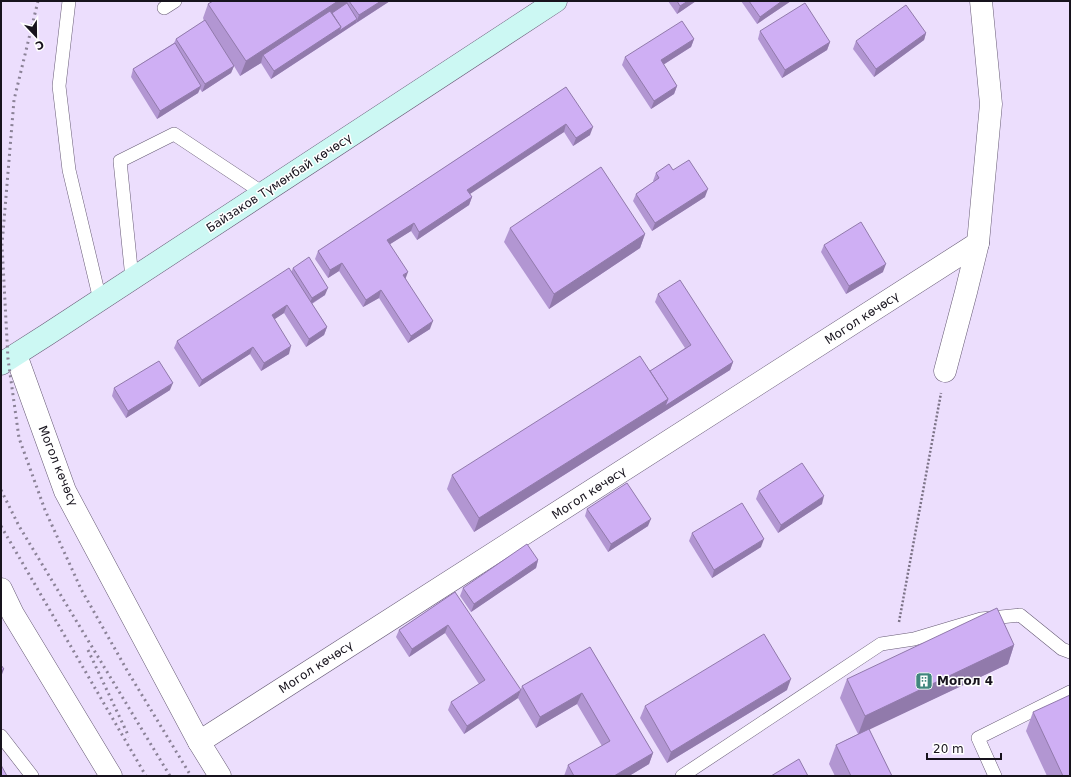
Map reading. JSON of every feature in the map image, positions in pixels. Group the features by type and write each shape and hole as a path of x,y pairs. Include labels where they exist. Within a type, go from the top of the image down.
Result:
{"main road":[{"name":"Байзаков Түмөнбай көчөсү","path":"8,359 556,1"}],"street":[{"path":"945,371 978,244 991,104 980,1"},
{"name":"Могол көчөсү","path":"199,742 978,244"},
{"name":"Могол көчөсү","path":"8,359 65,491 199,742 220,776"},
{"path":"1,590 13,614 111,776"}],"lane":[{"path":"69,1 59,86 69,170 100,300"},
{"path":"164,8 175,1"},
{"path":"132,278 120,161 174,134 263,193"},
{"path":"682,776 881,644 914,639 982,619 1020,616 1062,649 1070,652"},
{"path":"995,776 978,738 1070,692"},
{"path":"1,736 32,776"}],"path":[{"path":"895,642 945,371"}],"building":[{"path":"213,1 338,1 246,61 208,4"},
{"path":"349,1 381,1 359,15"},
{"path":"677,1 688,1 680,6"},
{"path":"749,1 782,1 760,17"},
{"path":"347,3 357,19 339,31 341,27 332,13"},
{"path":"805,3 830,42 785,70 760,31"},
{"path":"906,5 926,33 876,69 856,41"},
{"path":"330,11 341,27 274,71 263,55"},
{"path":"205,20 234,66 205,84 176,39"},
{"path":"682,21 694,39 661,60 677,86 654,101 625,57"},
{"path":"175,43 201,86 160,111 133,69"},
{"path":"566,87 593,127 576,138 566,124 467,190 472,197 419,232 414,223 387,240 408,272 403,275 433,321 411,336 381,290 366,300 342,263 330,270 318,251"},
{"path":"689,160 708,189 655,223 636,194 659,178 656,173 669,164 673,170"},
{"path":"601,167 645,234 554,294 510,228"},
{"path":"861,222 886,264 849,286 824,245"},
{"path":"309,257 328,288 312,298 293,268"},
{"path":"289,268 327,327 309,339 287,305 272,315 291,346 264,363 253,347 202,380 177,341"},
{"path":"680,280 733,362 665,406 668,399 650,371 691,345 658,294"},
{"path":"640,356 668,399 479,518 452,475"},
{"path":"159,361 173,383 128,411 114,388"},
{"path":"802,463 824,496 781,525 759,491"},
{"path":"627,483 651,519 611,544 587,509"},
{"path":"742,503 764,539 714,570 692,533"},
{"path":"527,544 538,560 474,604 463,588"},
{"path":"455,592 521,690 467,726 451,702 485,680 448,625 412,649 399,630"},
{"path":"997,608 1014,645 865,716 847,679"},
{"path":"764,634 791,679 671,752 645,706"},
{"path":"590,647 653,753 614,776 574,776 568,765 610,741 582,693 540,717 522,686"},
{"path":"1070,695 1070,776 1063,776 1033,712"},
{"path":"869,729 892,776 851,776 836,745"},
{"path":"799,759 808,776 771,776"},
{"path":"1,765 7,776 1,776"}],"railway":[{"path":"38,1 14,100 2,245 8,359 19,438 45,510 81,589 128,672 191,776"},
{"path":"1,490 19,526 170,776"},
{"path":"1,526 146,776"},
{"path":"88,650 129,737"}],"place":[{"name":"Могол 4","path":"924,681"}]}
